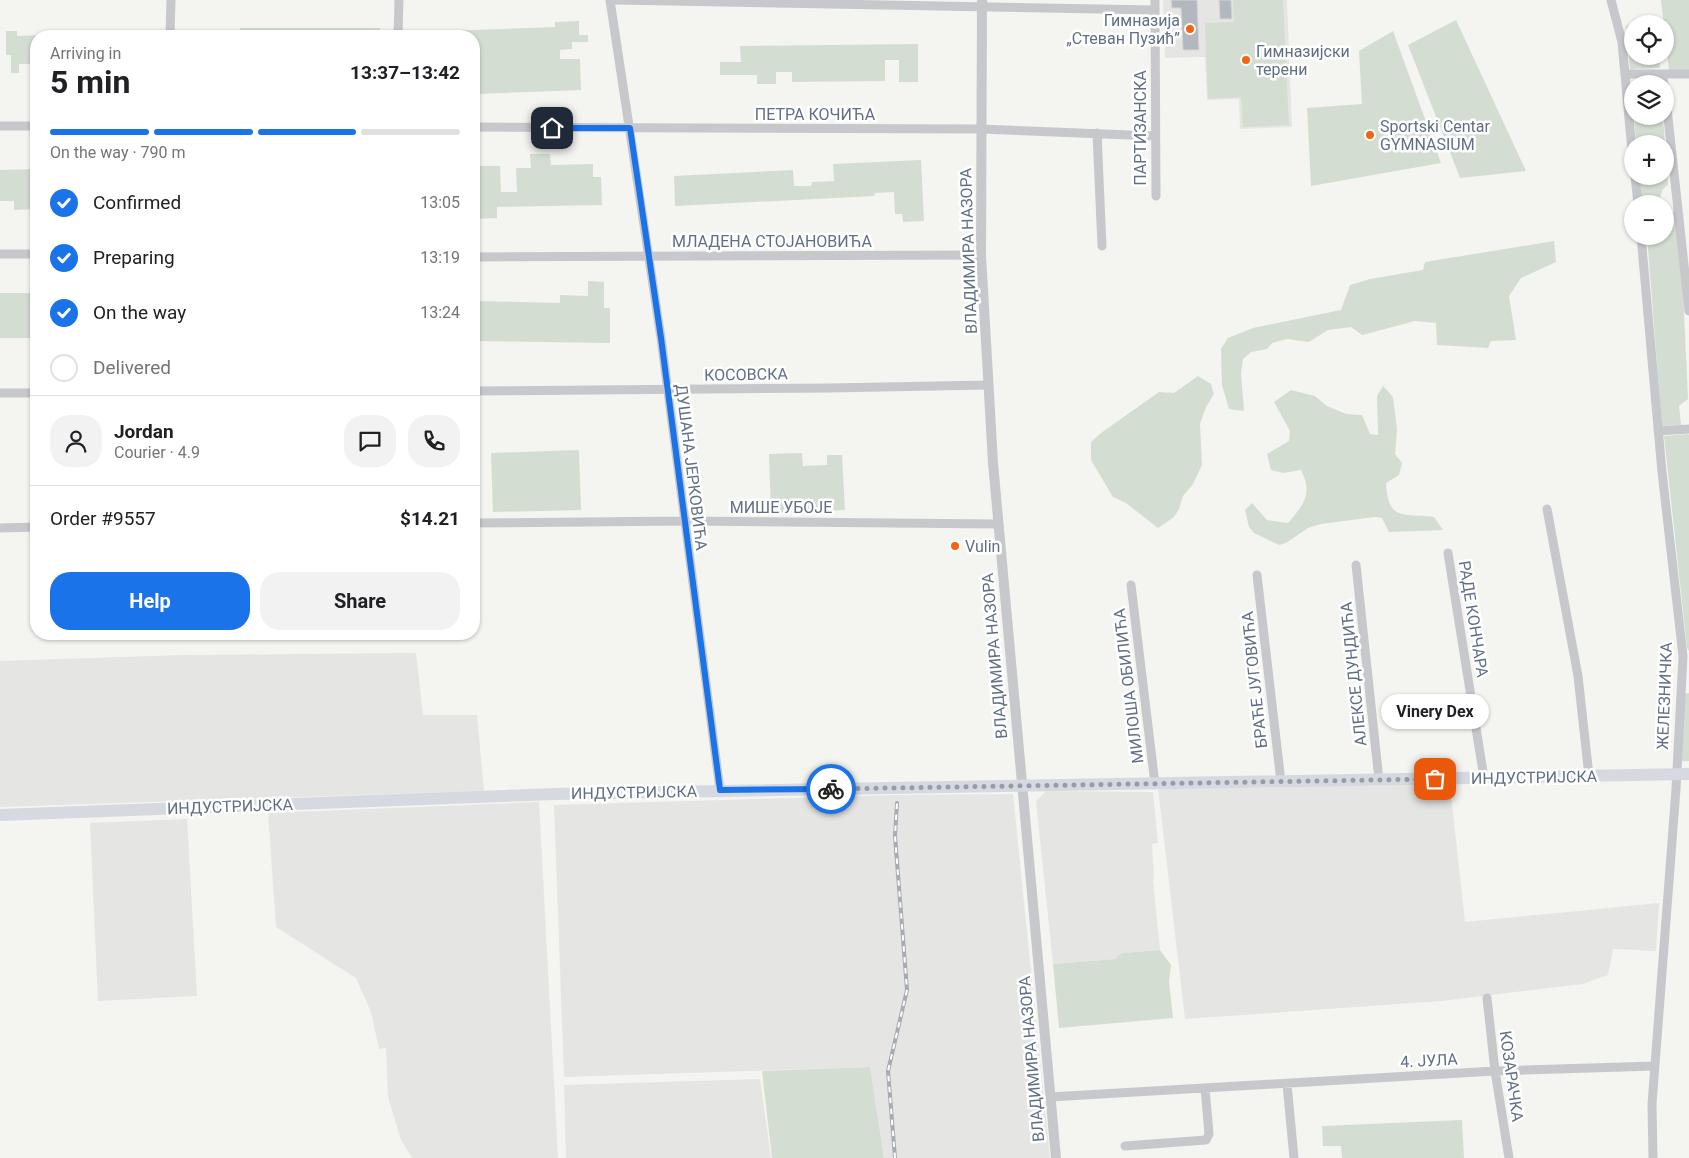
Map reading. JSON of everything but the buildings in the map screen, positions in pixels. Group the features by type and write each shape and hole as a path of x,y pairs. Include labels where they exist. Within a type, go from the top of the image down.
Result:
{"main road":[{"name":"ИНДУСТРИЈСКА","path":"0,815 720,790 1683,774"}],"street":[{"path":"170,30 171,0"},
{"path":"398,30 399,0"},
{"name":"ДУШАНА ЈЕРКОВИЋА","path":"610,0 668,390 720,790"},
{"path":"616,0 1155,5"},
{"path":"1611,0 1620,28 1631,135"},
{"name":"ВЛАДИМИРА НАЗОРА","path":"982,3 981,255 988,385 1021,786 1056,1158"},
{"name":"ПАРТИЗАНСКА","path":"1155,5 1156,196"},
{"path":"1625,74 1689,74"},
{"path":"1669,125 1689,311"},
{"path":"0,126 30,126"},
{"name":"ПЕТРА КОЧИЋА","path":"480,127 981,129 1155,136"},
{"path":"1097,134 1102,246"},
{"path":"1674,217 1679,216"},
{"name":"ЖЕЛЕЗНИЧКА","path":"1642,245 1658,431 1686,690 1683,774 1655,1066 1651,1126 1653,1158"},
{"path":"0,254 30,254"},
{"name":"МЛАДЕНА СТОЈАНОВИЋА","path":"480,257 649,258 981,255"},
{"name":"КОСОВСКА","path":"480,390 668,390 988,385"},
{"path":"0,393 30,393"},
{"path":"1658,431 1689,429"},
{"path":"1547,509 1578,676 1589,776"},
{"name":"МИШЕ УБОЈЕ","path":"480,522 684,521 998,524"},
{"path":"0,528 30,527"},
{"name":"РАДЕ КОНЧАРА","path":"1448,553 1484,778"},
{"name":"АЛЕКСЕ ДУНДИЋА","path":"1356,565 1379,780"},
{"name":"БРАЋЕ ЈУГОВИЋА","path":"1258,575 1281,782"},
{"name":"МИЛОША ОБИЛИЋА","path":"1131,585 1155,784"},
{"name":"КОЗАРАЧКА","path":"1487,998 1495,1071 1509,1158"},
{"name":"4. ЈУЛА","path":"1050,1097 1495,1071 1655,1066"},
{"path":"1287,1084 1294,1158"},
{"path":"1125,1146 1206,1140 1209,1134 1205,1088"}],"shaded area":[{"name":"Гимназијски терени","path":"1163,0 1287,0 1292,127 1240,129 1239,99 1207,100 1205,57 1165,58"},
{"name":"Гимназијски терени","path":"1233,0 1283,0 1289,125 1243,127 1241,97 1208,99 1205,23 1234,22"},
{"path":"1661,0 1689,0 1689,70 1669,70 1668,65 1674,65 1674,15 1663,15"},
{"path":"1456,20 1526,171 1460,178 1408,45"},
{"path":"579,21 579,35 588,35 588,42 572,42 572,49 560,50 560,59 580,59 581,90 480,94 480,30 473,30 555,27 555,22"},
{"path":"240,28 380,28 380,30 240,30"},
{"path":"6,31 17,31 17,36 30,36 30,64 19,64 19,73 11,73 11,55 6,55"},
{"name":"Sportski Centar GYMNASIUM","path":"1393,31 1441,163 1311,186 1307,108 1362,104 1359,51"},
{"path":"918,44 918,82 899,82 899,60 885,60 885,81 792,82 792,72 776,72 776,84 757,84 757,75 720,75 720,62 741,62 740,46"},
{"path":"1630,65 1660,65 1660,68 1630,69"},
{"path":"1635,125 1664,125 1664,135 1635,135"},
{"path":"530,154 550,154 551,165 593,164 593,177 601,177 602,205 497,207 497,218 480,219 480,166 500,166 501,192 517,192 516,168 531,168"},
{"path":"921,160 924,221 903,222 902,214 895,214 894,192 875,193 874,196 675,206 674,176 793,170 794,186 811,186 812,182 834,181 833,164"},
{"path":"30,169 30,209 14,210 14,201 0,201 0,170"},
{"path":"1640,185 1668,185 1661,195 1641,195"},
{"path":"1674,222 1676,225 1683,290 1688,399 1679,406 1681,425 1662,426 1648,245 1674,245"},
{"path":"1554,241 1556,262 1521,278 1509,296 1516,340 1491,341 1488,348 1437,345 1436,323 1415,321 1362,335 1351,327 1328,330 1309,342 1287,339 1272,343 1267,349 1251,352 1243,359 1241,373 1244,411 1229,409 1222,385 1221,349 1228,338 1253,328 1341,310 1350,285 1370,279 1423,270 1425,262"},
{"path":"588,281 604,282 604,308 610,308 610,343 480,341 480,301 560,303 560,295 588,296"},
{"path":"0,293 30,293 30,338 0,338"},
{"path":"1198,376 1211,384 1214,394 1206,407 1200,424 1202,465 1193,484 1183,496 1174,517 1158,528 1126,503 1113,497 1091,460 1091,442 1159,392 1174,393"},
{"path":"1383,386 1393,397 1397,430 1395,454 1402,463 1399,475 1386,483 1390,504 1394,510 1406,515 1434,517 1443,530 1389,532 1382,518 1374,517 1321,524 1308,528 1286,543 1279,545 1254,533 1249,527 1245,510 1252,503 1267,520 1288,523 1302,504 1306,492 1305,478 1301,470 1283,473 1271,470 1267,454 1289,441 1290,431 1274,402 1291,390 1315,396 1327,406 1346,414 1362,415 1370,434 1378,435 1377,396"},
{"path":"1688,434 1689,651 1687,648 1664,436"},
{"path":"579,450 581,510 493,512 491,453"},
{"path":"802,453 803,466 827,465 827,455 842,455 845,510 771,513 769,454"},
{"path":"416,653 423,715 477,715 484,791 0,807 0,661 183,655"},
{"path":"1689,693 1689,761 1680,761 1682,694"},
{"path":"1450,786 1465,922 1659,903 1656,951 1613,949 1608,975 1583,984 1441,1001 1185,1019 1158,788"},
{"path":"1046,791 1153,792 1158,843 1152,844 1153,880 1160,950 1122,953 1115,959 1053,964 1036,801"},
{"path":"1013,794 1050,1158 884,1158 870,1067 564,1077 554,805 896,795"},
{"path":"539,802 558,1158 412,1158 401,1140 388,1097 386,1048 379,1049 371,1012 356,978 276,927 268,813"},
{"path":"187,819 197,996 98,1001 90,823"},
{"path":"1160,950 1171,965 1169,981 1173,1018 1059,1028 1053,964 1115,959 1122,953"},
{"path":"870,1067 884,1158 772,1158 762,1071"},
{"path":"760,1079 771,1158 566,1158 564,1085"},
{"path":"1462,1120 1464,1158 1342,1158 1341,1146 1323,1146 1322,1126"}],"railway":[{"path":"895,1158 888,1071 907,990 895,836 897,803"}],"way so far":[{"path":"831,789 1435,779"}],"place":[{"name":"Гимназија „Стеван Пузић”","path":"1190,29"},
{"name":"Гимназијски терени","path":"1246,60"},
{"name":"Sportski Centar GYMNASIUM","path":"1370,135"},
{"name":"Vulin","path":"955,546"},
{"name":"Vinery Dex","path":"1435,779"}],"route":[{"path":"552,128 630,128 661,338 720,790 831,789"}]}
